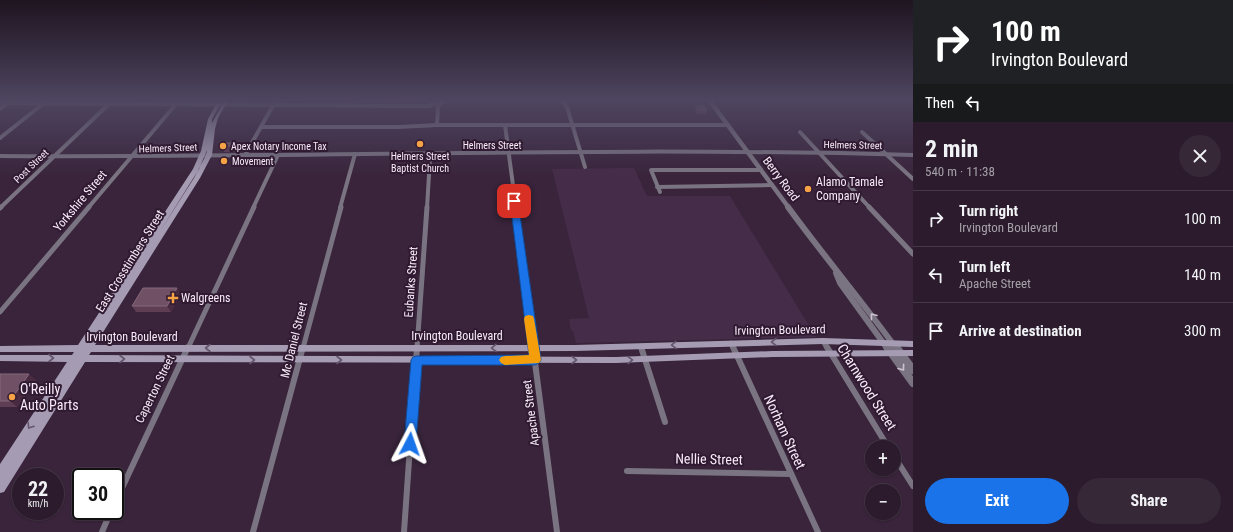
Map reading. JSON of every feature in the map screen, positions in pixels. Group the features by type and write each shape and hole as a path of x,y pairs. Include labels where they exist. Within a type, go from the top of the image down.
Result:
{"main road":[{"name":"East Crosstimbers Street","path":"0,488 21,447 183,196 206,155 212,126"},
{"name":"Irvington Boulevard","path":"0,348 533,348 641,347 823,341 913,344"},
{"path":"700,357 709,353 713,344"},
{"path":"21,358 28,349"},
{"name":"Irvington Boulevard","path":"0,358 535,360 645,359 831,353 913,353"},
{"name":"East Crosstimbers Street","path":"0,473 21,447"}],"street":[{"path":"0,138 15,126"},
{"name":"Post Street","path":"0,208 86,126"},
{"name":"Yorkshire Street","path":"0,312 157,126"},
{"path":"245,155 261,127 421,126"},
{"name":"Apache Street","path":"505,126 557,532"},
{"path":"572,126 585,167"},
{"name":"Berry Road","path":"729,126 834,269 847,282 913,370"},
{"path":"800,132 913,254"},
{"path":"862,132 913,178"},
{"name":"Helmers Street","path":"0,156 130,157 580,152 747,152 913,155"},
{"name":"Eubanks Street","path":"404,532 418,348 430,158 432,153"},
{"name":"Mc Daniel Street","path":"253,532 356,154"},
{"name":"Caperton Street","path":"124,484 278,155"},
{"path":"660,192 651,170 760,170"},
{"path":"657,187 772,186"},
{"name":"Berry Road","path":"834,269 840,283 913,383"},
{"name":"Charnwood Street","path":"823,341 884,440"},
{"name":"Norham Street","path":"731,343 818,532"},
{"path":"641,347 664,422"},
{"path":"901,467 913,486"},
{"name":"Nellie Street","path":"627,471 791,474"},
{"path":"102,532 107,520"}],"shaded area":[{"path":"634,168 647,196 730,196 816,337 576,343 573,331 571,331 569,319 589,318 552,169"}],"building":[{"path":"223,143 238,143 237,146 221,146"},
{"path":"143,288 177,288 167,306 132,306"},
{"path":"0,374 29,374 10,401 0,401"}],"slow traffic":[{"path":"505,360 535,360 529,319"}],"place":[{"name":"Helmers Street Baptist Church","path":"420,144"},
{"name":"Apex Notary Income Tax","path":"223,146"},
{"name":"Movement","path":"224,161"},
{"name":"Alamo Tamale Company","path":"808,189"},
{"name":"Walgreens","path":"173,298"},
{"name":"O'Reilly Auto Parts","path":"12,397"}],"route":[{"path":"410,444 416,360 535,360 514,201"}]}
